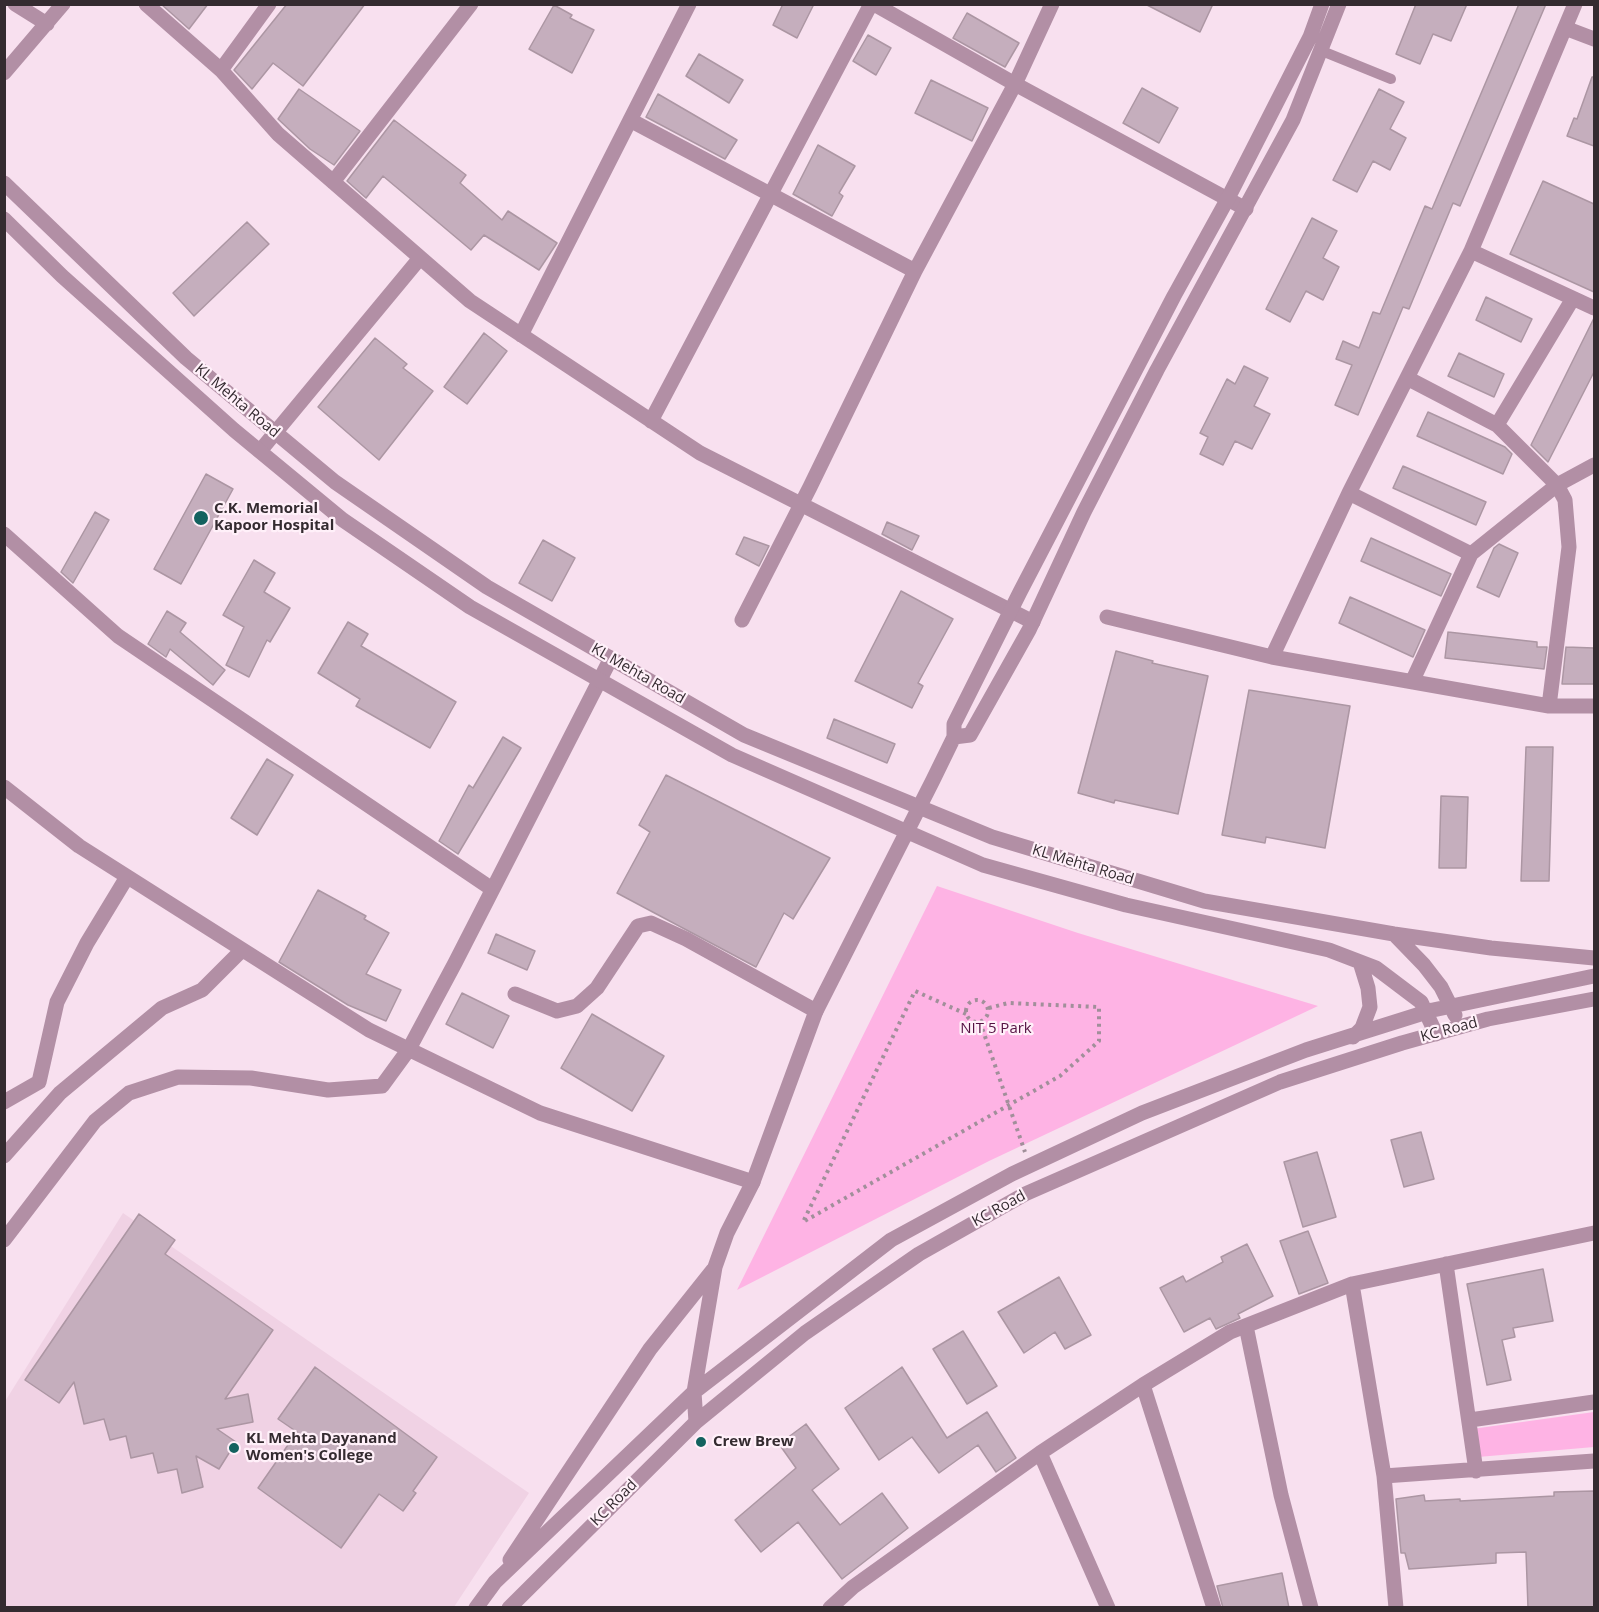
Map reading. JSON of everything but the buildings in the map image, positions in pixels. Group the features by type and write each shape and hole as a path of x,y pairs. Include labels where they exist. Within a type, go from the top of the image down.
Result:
{"street":[{"path":"15,4 47,24"},
{"path":"4,73 63,4"},
{"path":"146,4 221,69 278,134 470,301 700,453 800,506 1033,622"},
{"path":"221,69 268,4"},
{"path":"333,182 471,4"},
{"path":"521,335 689,4"},
{"path":"651,421 872,4 1246,209"},
{"path":"742,620 915,271 1015,84 1052,4"},
{"path":"696,1422 694,1392 715,1267 728,1233 753,1182 816,1011 954,737 954,724 1174,296 1227,200 1310,37 1322,4"},
{"path":"954,737 970,735 1033,622 1084,512 1136,411 1293,120 1339,4"},
{"path":"1272,657 1348,493 1471,251 1575,4"},
{"path":"1565,28 1594,39"},
{"path":"630,120 915,271"},
{"name":"KL Mehta Road","path":"4,183 186,358 335,482 487,587 744,735 992,837 1204,901 1394,934 1491,948 1594,958"},
{"name":"KL Mehta Road","path":"4,219 62,276 260,451 343,520 470,607 732,755 983,865 1126,905 1329,950 1376,968 1421,1002 1428,1012 1436,1034"},
{"path":"1471,251 1572,300 1594,308"},
{"path":"260,451 420,258"},
{"path":"1497,425 1572,300"},
{"path":"1407,378 1497,425 1557,485 1565,500 1569,547 1549,706"},
{"path":"1412,682 1471,554 1557,485 1594,465"},
{"path":"1348,493 1471,554"},
{"path":"4,534 118,636 492,889"},
{"path":"1107,617 1272,657 1549,706 1594,706"},
{"path":"4,1240 95,1121 129,1093 178,1077 251,1078 328,1090 382,1086 409,1049 611,658"},
{"path":"4,787 79,846 369,1030 540,1113 753,1182"},
{"path":"4,1102 39,1082 57,1002 87,943 127,877"},
{"path":"515,994 557,1011 577,1006 597,988 638,926 651,923 686,939 816,1011"},
{"path":"1394,934 1424,965 1452,1006 1460,1027"},
{"path":"4,1156 60,1093 162,1008 202,990 242,950"},
{"path":"1353,1037 1362,1028 1370,1007 1368,988 1360,962"},
{"path":"495,1582 694,1392 891,1240 1030,1166 1142,1113 1306,1050 1428,1012 1594,976"},
{"name":"KC Road","path":"509,1608 696,1422 805,1333 919,1254 1025,1194 1280,1082 1460,1027 1594,999"},
{"path":"830,1608 853,1587 1040,1453 1143,1385 1230,1332 1352,1284 1594,1233"},
{"path":"1446,1264 1476,1471"},
{"path":"476,1608 650,1349 715,1267"},
{"path":"1352,1284 1384,1476 1396,1608"},
{"path":"1246,1326 1281,1495 1311,1608"},
{"path":"1143,1385 1214,1608"},
{"path":"1470,1420 1594,1402"},
{"path":"1040,1453 1105,1606"},
{"path":"1384,1476 1594,1461"}],"lane":[{"path":"1322,51 1391,80"}],"path":[{"path":"915,991 966,1014 972,1021 980,1022 987,1017 989,1008 1008,1003 1100,1007 1099,1041 1060,1076 803,1222 915,991"},
{"path":"966,1014 967,1005 974,1000 983,1001 989,1008"},
{"path":"980,1022 1030,1166"}],"shaded area":[{"name":"KL Mehta Dayanand Women's College","path":"123,1213 529,1493 454,1607 5,1607 4,1403"}],"green space":[{"name":"NIT 5 Park","path":"937,886 1078,933 1318,1006 989,1161 737,1290"},
{"path":"1594,1412 1594,1447 1478,1457 1472,1429"}],"place":[{"name":"C.K. Memorial Kapoor Hospital","path":"201,518"},
{"name":"Crew Brew","path":"701,1442"},
{"name":"KL Mehta Dayanand Women's College","path":"234,1448"}]}
